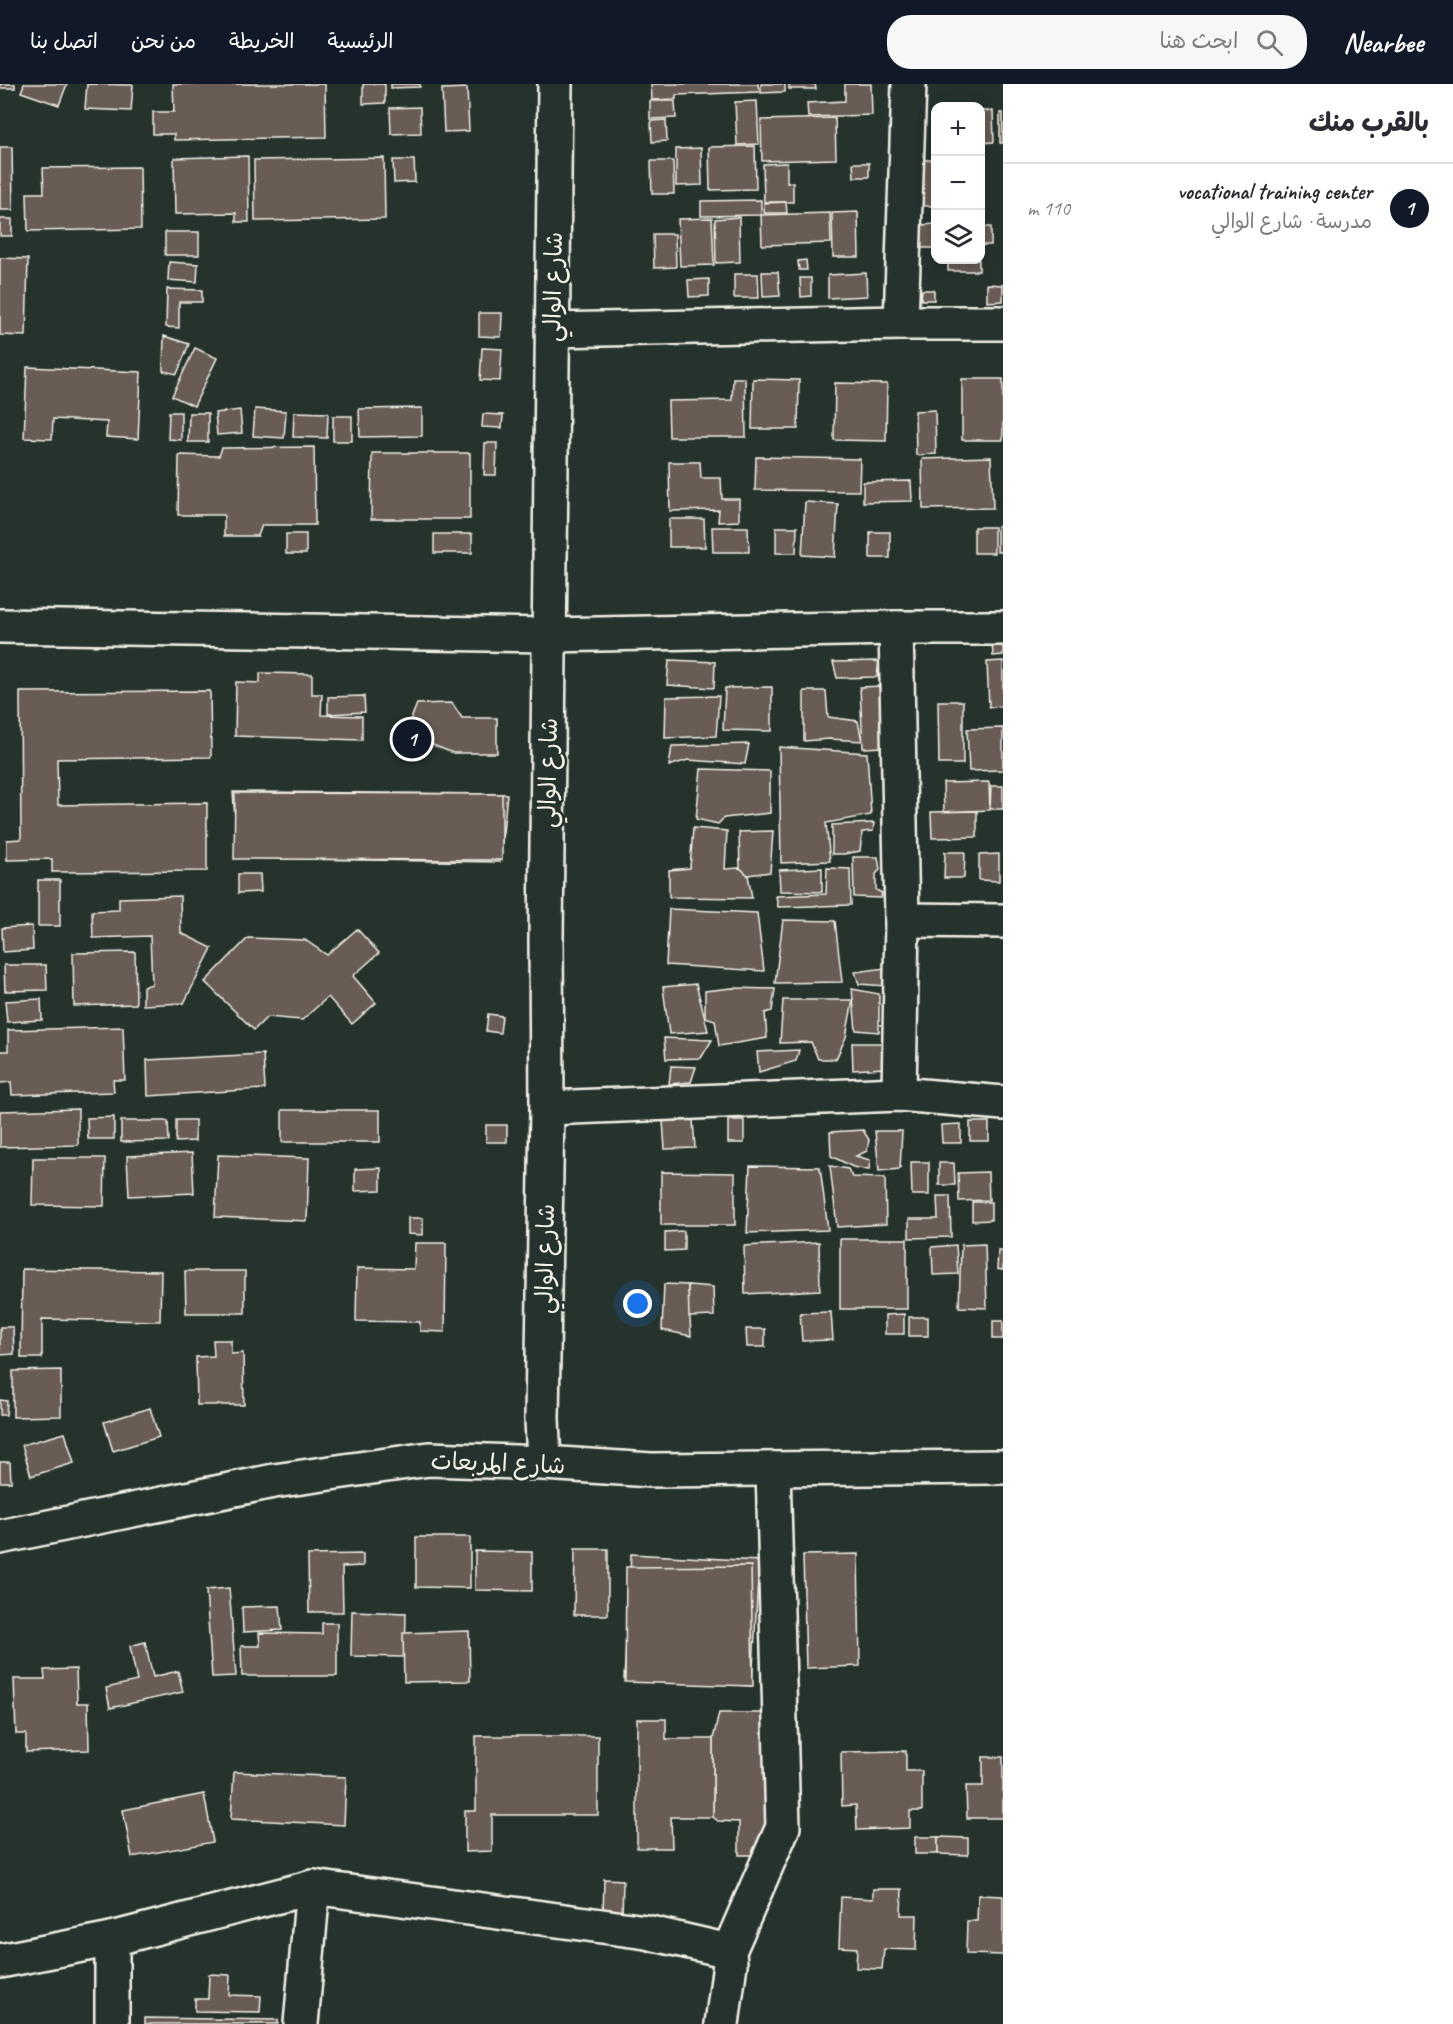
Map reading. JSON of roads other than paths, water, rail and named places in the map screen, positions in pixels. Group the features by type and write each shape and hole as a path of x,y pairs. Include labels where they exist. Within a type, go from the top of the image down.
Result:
{"street":[{"name":"شارع الوالي","path":"543,1463 548,1108 546,939 555,84"},
{"path":"901,322 909,84"},
{"path":"552,330 901,322 1003,323"},
{"path":"0,626 550,635 1003,628"},
{"path":"896,628 902,920 899,1094"},
{"path":"902,920 1003,921"},
{"path":"548,1108 899,1094 1003,1103"},
{"name":"شارع المربعات","path":"0,1537 274,1481 429,1459 651,1470 1003,1467"},
{"path":"722,2024 730,1964 729,1951 783,1827 773,1469"},
{"path":"0,1961 112,1938 313,1887 646,1932 729,1951"},
{"path":"301,2024 313,1887"},
{"path":"112,1938 112,2024"}],"place":[{"name":"vocational training center","path":"412,739"}]}
